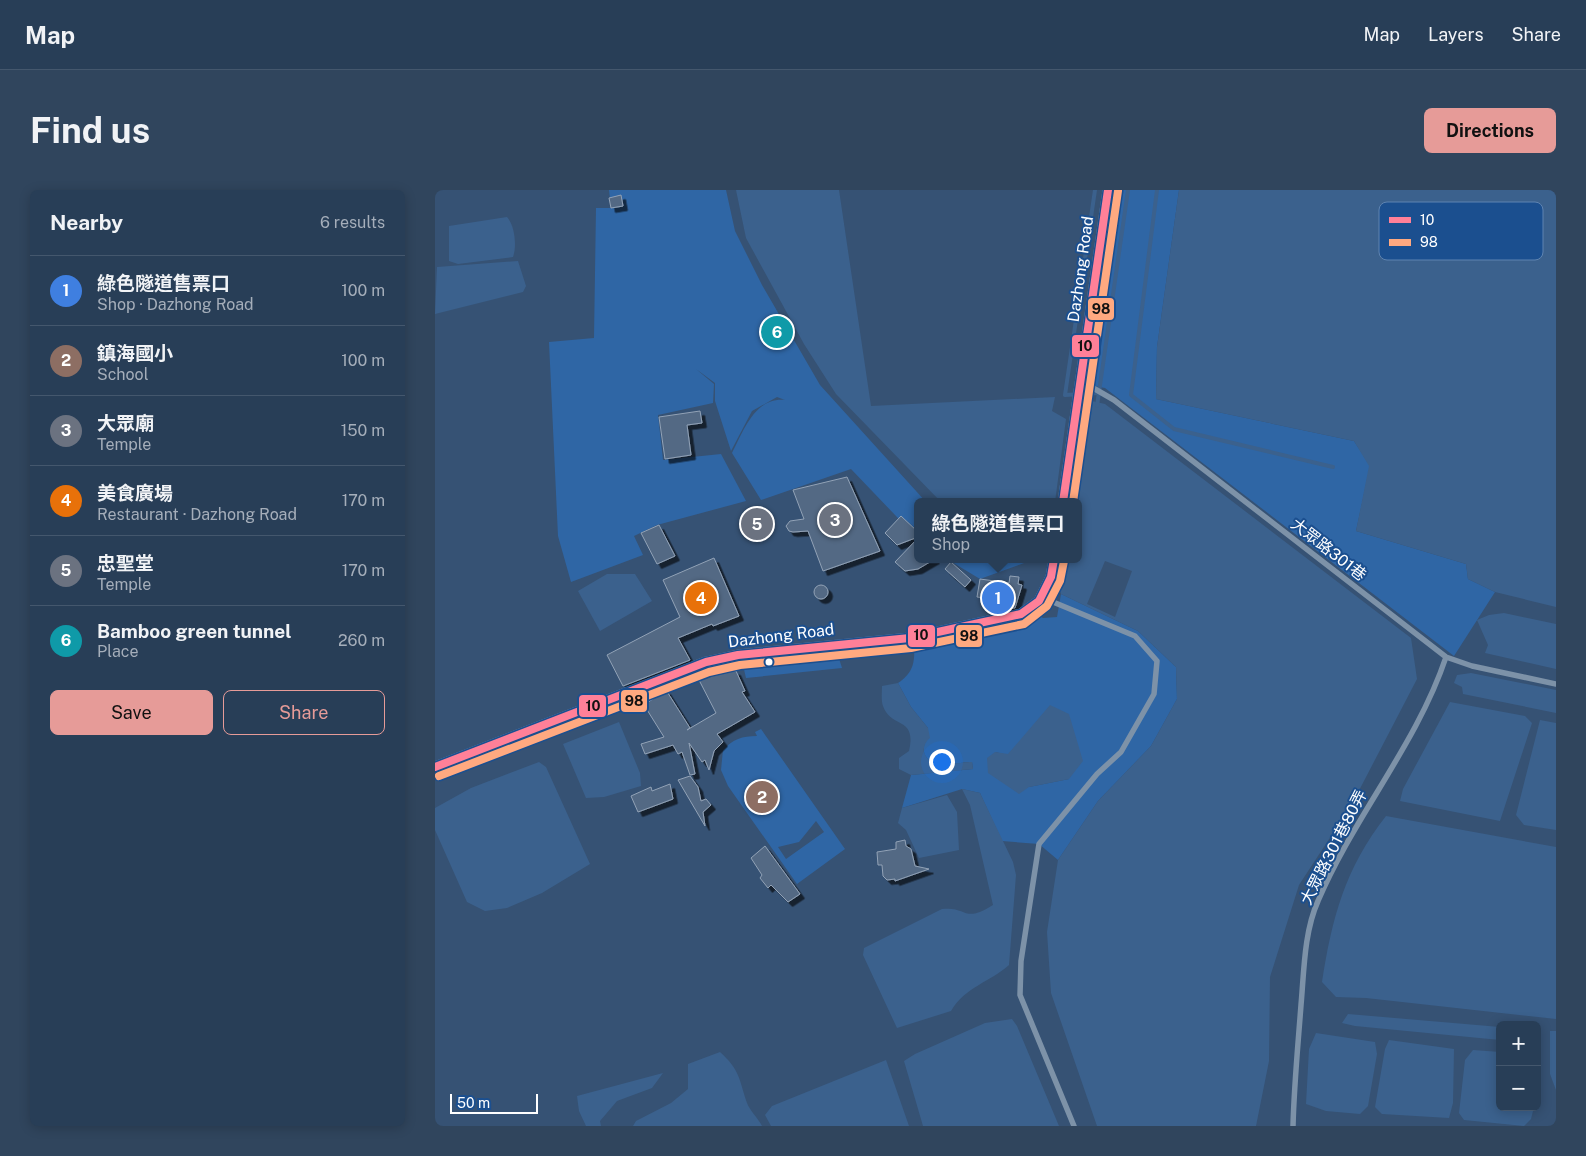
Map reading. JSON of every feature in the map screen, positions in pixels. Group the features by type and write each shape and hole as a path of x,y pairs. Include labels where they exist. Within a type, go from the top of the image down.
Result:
{"street":[{"name":"Dazhong Road","path":"1064,498 1108,190"},
{"name":"Dazhong Road","path":"435,767 706,662 738,655 910,638 955,630 1021,614 1039,601 1051,577 1053,563"}],"lane":[{"name":"大眾路301巷","path":"1081,381 1104,395 1446,657 1472,666 1556,684"},
{"path":"1041,597 1135,636 1157,661 1154,694 1121,752 1097,774 1039,844 1021,961 1020,995 1074,1126"},
{"name":"大眾路301巷80弄","path":"1293,1126 1303,982 1317,902 1346,845 1435,691 1446,657"}],"shaded area":[{"path":"609,190 726,190 735,231 762,285 820,385 922,498 914,498 914,535 851,469 761,500 732,453 746,425 758,409 775,400 785,400 777,397 752,411 731,451 715,401 715,383 696,369 714,384 713,403 658,415 663,460 721,454 746,501 657,525 634,536 643,555 571,582 558,536 549,342 594,338 596,208 611,208"},
{"path":"736,190 839,190 871,406 1055,397 1052,411 1066,419 1056,498 937,498 836,394 804,344 746,238"},
{"path":"1114,190 1179,190 1157,347 1156,399 1354,441 1370,466 1356,531 1466,564 1468,579 1495,592 1454,656 1105,388 1094,386 1086,378"},
{"path":"1179,190 1556,190 1556,607 1495,592 1468,579 1466,564 1356,531 1369,466 1354,441 1156,399 1157,347"},
{"path":"507,217 515,236 513,257 458,264 449,261 449,226"},
{"path":"518,261 526,286 523,292 435,314 437,267"},
{"path":"1092,401 1105,404 1411,638 1417,679 1352,804 1299,885 1270,977 1269,1061 1256,1126 1097,1126 1051,993 1047,932 1058,860 1098,801 1151,746 1177,699 1176,667 1138,631 1061,594 1059,589 1063,563 1082,563 1082,498 1075,498"},
{"path":"954,563 1024,563 980,579"},
{"path":"607,574 635,574 652,601 600,631 578,591"},
{"path":"1061,594 1138,631 1176,667 1177,699 1151,746 1098,801 1058,860 1039,844 1002,841 980,793 962,789 902,808 911,775 973,769 972,762 938,763 927,758 924,752 928,728 911,707 898,683 907,675 912,666 914,643 998,626 1038,615 1043,618 1057,617","holes":["1021,741 1069,779 1029,787 995,752 1008,755"]},
{"path":"1504,613 1556,624 1556,669 1485,653 1488,645 1477,620 1489,615"},
{"path":"837,652 842,668 746,678 742,661"},
{"path":"1471,673 1556,690 1556,713 1463,694 1462,687 1454,683 1457,675"},
{"path":"898,683 911,707 928,728 930,738 925,744 924,750 927,758 931,761 945,764 972,762 973,769 911,775 899,769 899,758 909,751 911,740 909,732 906,727 887,713 882,704 882,686"},
{"path":"1450,702 1525,716 1532,723 1500,821 1400,801 1403,789"},
{"path":"1050,705 1069,714 1083,761 1069,779 1029,787 1019,794 988,773 987,758 995,752 1008,754"},
{"path":"1540,720 1556,723 1556,830 1524,825 1516,815"},
{"path":"619,722 640,773 641,786 604,797 586,798 563,744"},
{"path":"761,729 845,849 797,884 728,786 721,770 723,750 730,743 738,739 757,736 755,732","holes":["816,821 824,832 786,859 778,847 799,842"]},
{"path":"539,762 546,767 590,864 542,893 507,908 485,911 467,902 435,830 435,808 471,788"},
{"path":"962,789 980,793 1013,862 1016,875 1009,965 971,990 951,1011 897,1028 863,955 864,948 942,909 957,910 971,914 983,911 993,905 970,805"},
{"path":"947,795 957,812 959,850 919,858 906,830 898,823 902,808"},
{"path":"1386,816 1556,847 1556,1019 1366,998 1336,997 1322,982 1330,936 1342,894 1360,855"},
{"path":"1348,1014 1496,1027 1496,1040 1355,1026 1342,1023"},
{"path":"1012,1019 1017,1026 1059,1126 923,1126 904,1061 915,1054 985,1023"},
{"path":"1550,1031 1556,1031 1556,1090 1550,1074"},
{"path":"1316,1033 1375,1042 1377,1054 1368,1106 1360,1114 1326,1111 1306,1104 1309,1049"},
{"path":"1389,1040 1454,1049 1453,1103 1449,1118 1382,1114 1375,1107 1385,1049"},
{"path":"1473,1050 1496,1052 1496,1111 1533,1111 1531,1119 1524,1126 1464,1120 1459,1113 1465,1060"},
{"path":"720,1052 732,1064 748,1106 762,1126 633,1126 636,1121 671,1103 688,1089 688,1064"},
{"path":"886,1060 909,1126 771,1126 765,1115 772,1106"},
{"path":"663,1073 652,1088 617,1101 600,1121 601,1126 586,1126 579,1111 577,1096"}],"pier":[{"path":"1105,561 1132,571 1115,617 1087,604"}],"building":[{"path":"621,195 623,206 611,208 609,198"},
{"path":"700,411 702,423 687,425 691,455 665,459 659,417"},
{"path":"847,477 880,551 823,571 808,531 793,532 789,531 786,526 790,521 804,519 793,490"},
{"path":"901,516 914,528 914,539 897,545 885,533"},
{"path":"659,525 675,556 657,564 641,533"},
{"path":"914,542 914,563 928,563 918,569 905,571 895,562"},
{"path":"714,558 739,616 713,626 712,624 678,638 690,660 623,686 607,655 680,617 663,580"},
{"path":"952,563 971,580 965,587 945,569"},
{"path":"1010,576 1019,577 1018,584 1022,585 1015,608 1007,608 1008,601 977,597 980,579 1009,583"},
{"path":"818,585 824,585 828,592 824,599 818,599 814,595 814,589"},
{"path":"725,669 736,671 745,691 742,692 755,712 717,734 723,742 714,751 709,770 705,760 702,762 689,743 695,774 690,775 682,752 678,754 673,745 645,754 641,744 664,737 644,705 666,690 690,728 687,730 716,713 699,680"},
{"path":"690,776 698,787 701,801 706,799 711,805 703,812 705,826 678,780"},
{"path":"670,784 673,799 638,812 631,796 651,787 652,791"},
{"path":"905,840 906,846 911,849 915,866 929,869 895,881 895,879 887,880 883,876 882,865 878,865 877,852 896,849 896,842"},
{"path":"765,846 800,894 788,902 771,885 768,888 760,878 762,875 751,858"}],"waterway":[{"path":"1095,190 1065,395 1099,393"},
{"path":"1097,406 1128,190"},
{"path":"1157,190 1131,395 1174,429 1333,467"}],"transit line":[{"name":"10","path":"1064,498 1108,190"},
{"name":"98","path":"1074,498 1118,191"},
{"name":"10","path":"435,767 706,662 738,655 910,638 1021,614 1039,601 1051,577 1053,563"},
{"name":"98","path":"439,776 709,672 740,665 911,648 1024,624 1047,606 1060,581 1064,563"}],"place":[{"name":"Bamboo green tunnel","path":"777,332"},
{"name":"大眾廟","path":"835,520"},
{"name":"忠聖堂","path":"757,524"},
{"name":"美食廣場","path":"701,598"},
{"name":"綠色隧道售票口","path":"998,598"},
{"name":"鎮海國小","path":"762,797"}]}
